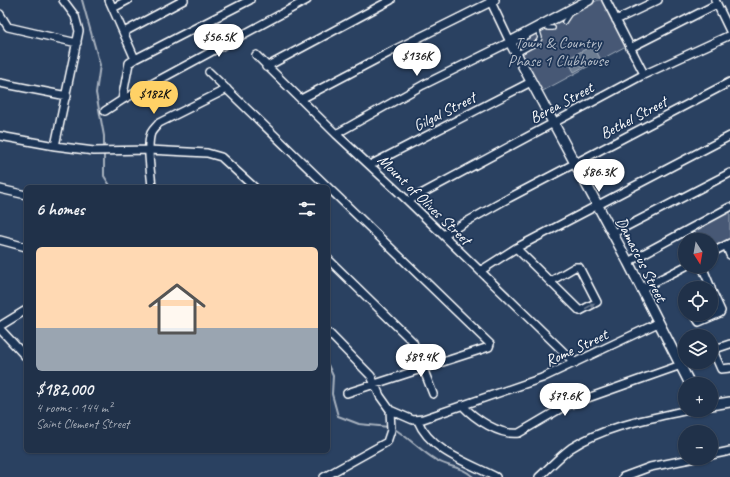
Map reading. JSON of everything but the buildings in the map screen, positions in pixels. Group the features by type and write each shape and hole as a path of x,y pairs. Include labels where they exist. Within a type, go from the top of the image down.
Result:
{"street":[{"path":"55,146 78,43 78,23 72,10 63,0"},
{"path":"110,0 135,59"},
{"path":"113,8 128,0"},
{"path":"124,32 184,0"},
{"path":"122,100 129,63 250,0"},
{"path":"105,111 122,100 306,0"},
{"path":"266,67 391,0"},
{"path":"336,134 423,84 510,42 589,0"},
{"path":"606,0 644,74"},
{"path":"616,20 658,0"},
{"path":"301,100 396,49 492,1"},
{"name":"Damascus Street","path":"492,1 510,42 554,121 596,205 628,262 678,361"},
{"path":"630,48 716,2 730,31"},
{"path":"0,14 6,24 12,29 78,43"},
{"name":"Berea Street","path":"408,201 554,121 644,74 730,35"},
{"name":"Mount of Olives Street","path":"256,55 266,67 408,201 575,363"},
{"path":"209,72 326,185"},
{"name":"Gilgal Street","path":"370,165 531,82"},
{"name":"Bethel Street","path":"443,235 575,163 730,82"},
{"path":"0,83 67,96"},
{"path":"152,185 149,150 151,133 159,123 227,89"},
{"path":"0,136 55,146 94,151 149,150 207,153 221,157 252,185"},
{"path":"480,271 516,248 730,136"},
{"path":"612,234 730,173"},
{"path":"0,189 24,195"},
{"path":"330,189 490,344 489,348 374,383 347,393"},
{"path":"628,262 730,207"},
{"path":"0,240 24,246"},
{"path":"718,249 728,244 730,255"},
{"path":"516,248 580,311 597,302 579,268 575,267 551,281"},
{"path":"330,261 411,340 433,394"},
{"path":"641,289 678,270"},
{"path":"718,304 721,311 718,315"},
{"path":"0,326 24,311"},
{"name":"Rome Street","path":"418,420 542,378 658,323"},
{"path":"0,329 24,355"},
{"path":"330,334 371,376 380,396 390,410 404,418 418,420 421,427 433,442 461,460 496,477"},
{"path":"730,344 715,349 714,353 721,370 730,368"},
{"path":"462,405 471,415 503,432 511,434 519,433 565,406 678,366"},
{"path":"718,404 730,402"},
{"path":"324,477 387,442 391,430 390,410"},
{"path":"539,477 570,449 595,436 637,422 678,412"},
{"path":"718,454 730,451"},
{"path":"623,477 650,468 678,462"}],"lane":[{"path":"564,22 572,9"},
{"path":"517,54 538,42 540,38 539,26 553,28"}],"green space":[{"name":"Town & Country Phase 1 Clubhouse","path":"598,0 603,0 626,46 539,93 514,43"},
{"path":"730,210 730,242 718,248 718,233 696,233 694,230"}],"shaded area":[{"path":"593,45 600,58 574,72 567,59"}],"waterway":[{"path":"82,0 100,65 96,93 104,136 104,176 110,185"},
{"path":"330,369 333,376 332,394 338,416 359,424 389,427"},
{"path":"393,428 436,460 465,471 473,477"}]}
